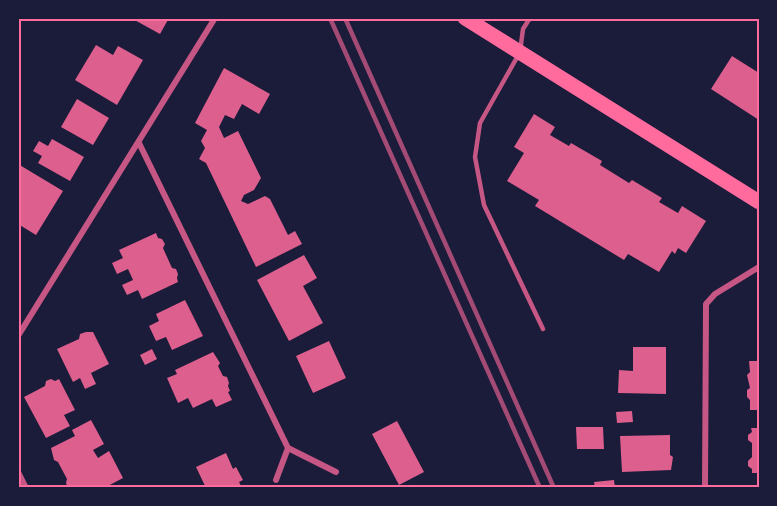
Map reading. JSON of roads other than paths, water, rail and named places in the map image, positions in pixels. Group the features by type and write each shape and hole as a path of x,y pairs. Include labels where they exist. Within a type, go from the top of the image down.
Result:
{"main road":[{"path":"465,18 759,202"}],"street":[{"path":"18,336 215,18"},
{"path":"139,143 288,448 336,472"},
{"path":"705,488 706,304 715,294 759,267"},
{"path":"276,480 288,448"},
{"path":"18,472 26,488"}],"lane":[{"path":"530,18 523,29 520,52 480,123 475,157 484,205 543,329"}],"railway":[{"path":"330,18 540,488"},
{"path":"345,18 554,488"}]}
